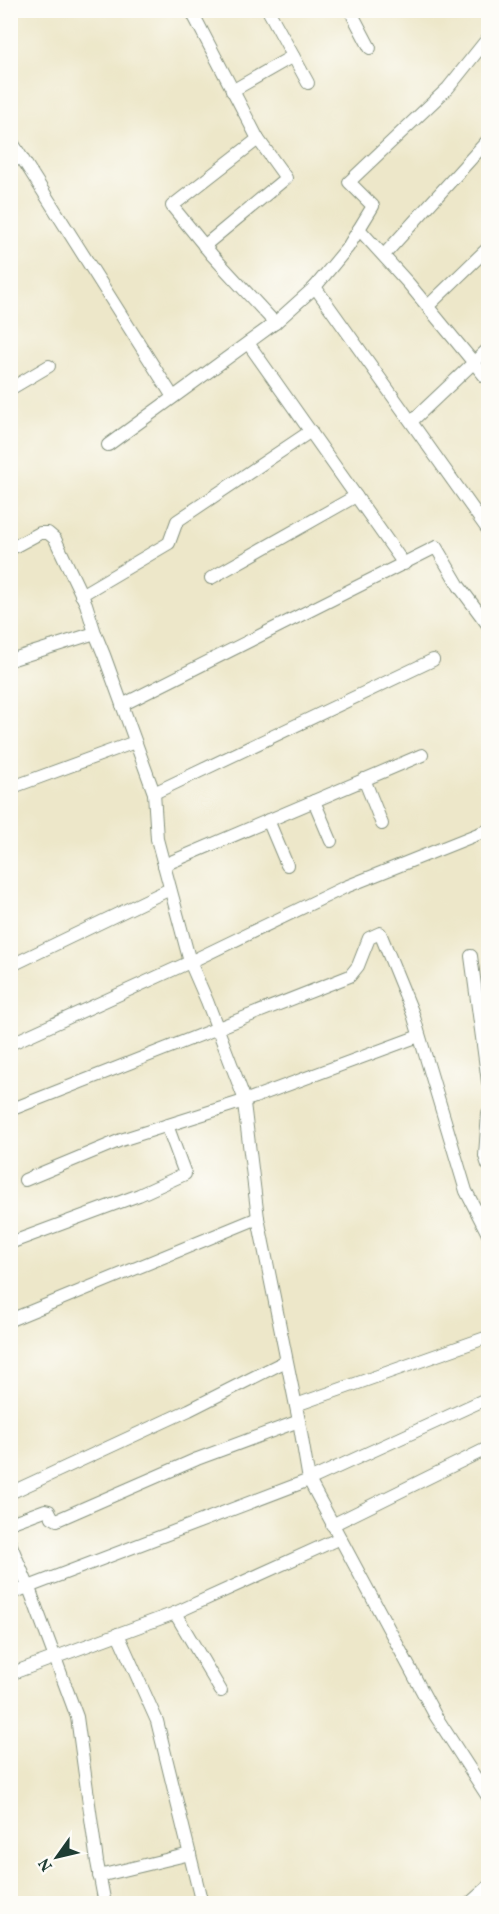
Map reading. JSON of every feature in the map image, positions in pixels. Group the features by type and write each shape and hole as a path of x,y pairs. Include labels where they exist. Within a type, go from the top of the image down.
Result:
{"street":[{"path":"191,10 258,140 286,178 204,246"},
{"path":"268,10 308,83"},
{"path":"350,10 370,48"},
{"path":"108,445 275,323 315,287 348,247 373,206 349,183 448,88 489,38"},
{"path":"232,91 293,56"},
{"path":"10,139 16,160 102,283 173,397"},
{"path":"258,140 172,206 204,246 275,323"},
{"path":"384,255 489,140"},
{"path":"359,229 428,306 489,380"},
{"path":"428,306 487,254"},
{"path":"315,287 489,530"},
{"path":"248,342 404,564"},
{"path":"412,421 489,349"},
{"path":"10,389 49,366"},
{"path":"81,595 169,543 177,521 311,431"},
{"path":"211,578 356,496"},
{"path":"10,549 40,533 48,533 55,539 86,604 94,633 105,655 154,793 157,839 190,962 243,1095 258,1218 309,1480 435,1715 489,1797"},
{"path":"122,705 436,547 459,586 489,625"},
{"path":"10,660 94,633"},
{"path":"154,793 433,660"},
{"path":"10,788 135,742"},
{"path":"164,865 422,755"},
{"path":"364,779 382,824"},
{"path":"314,801 331,841"},
{"path":"268,820 286,865"},
{"path":"10,1044 190,962 344,888 489,830"},
{"path":"10,966 170,889"},
{"path":"10,1110 350,976 358,966 369,938 380,933 412,1014 466,1191 489,1234"},
{"path":"471,956 489,1082"},
{"path":"25,1180 121,1140 244,1101 419,1036"},
{"path":"489,1113 484,1155 489,1165"},
{"path":"10,1243 138,1195 185,1174 167,1125"},
{"path":"10,1320 258,1218"},
{"path":"296,1405 489,1337"},
{"path":"10,1493 189,1410 286,1361"},
{"path":"10,1594 309,1480 489,1398"},
{"path":"10,1522 45,1510 57,1520 197,1459 299,1421"},
{"path":"332,1525 489,1448"},
{"path":"10,1674 175,1613 340,1538"},
{"path":"10,1544 29,1588 77,1717 105,1904"},
{"path":"175,1613 220,1691"},
{"path":"118,1634 157,1721 202,1904"},
{"path":"99,1876 190,1854"},
{"path":"469,1904 489,1887"}]}
